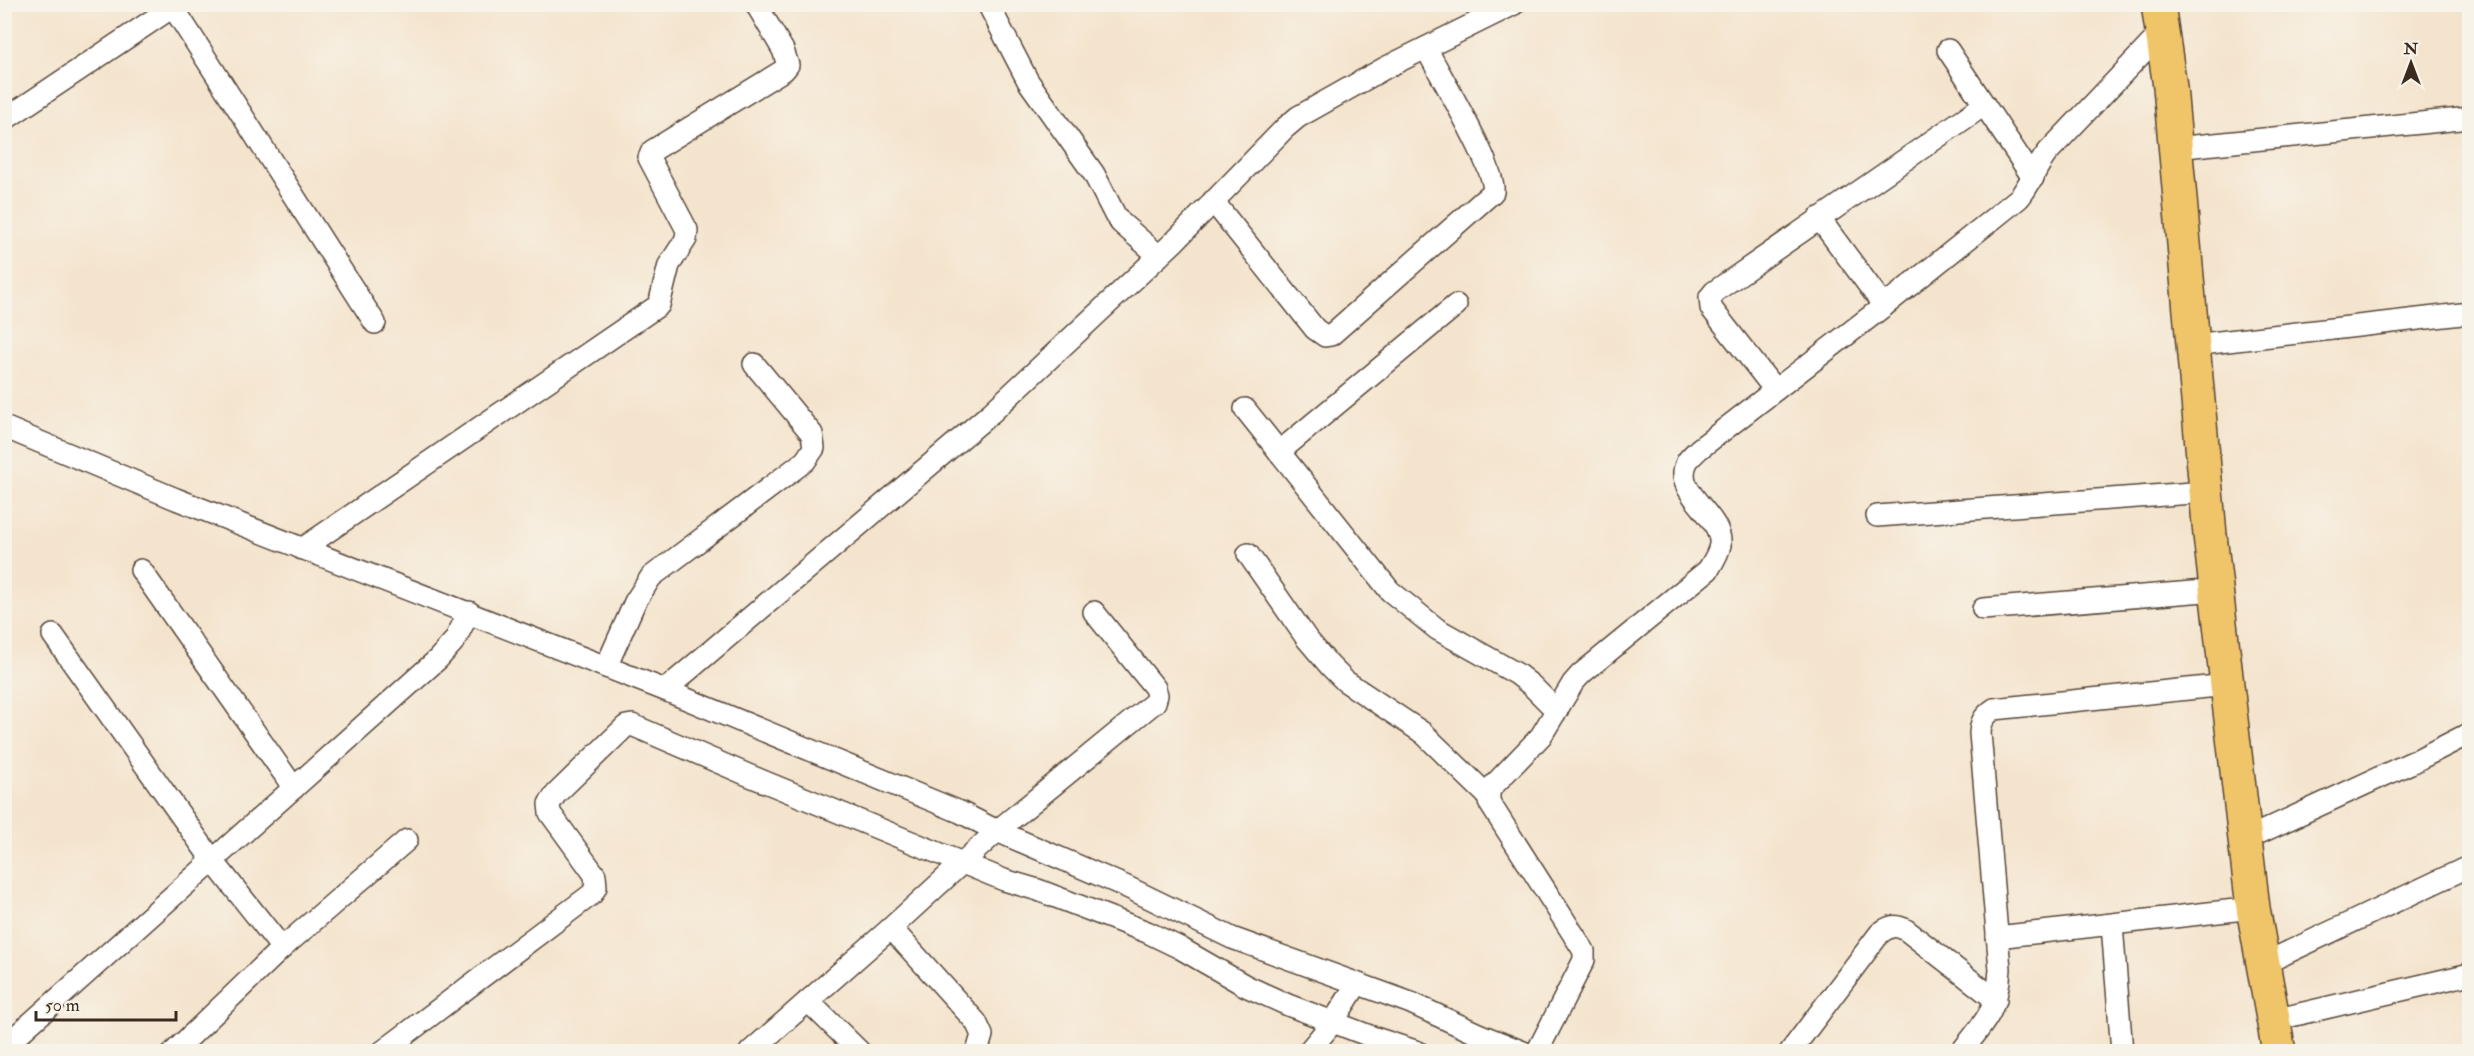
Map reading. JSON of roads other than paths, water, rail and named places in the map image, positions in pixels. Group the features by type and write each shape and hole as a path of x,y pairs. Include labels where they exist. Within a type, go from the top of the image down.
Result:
{"main road":[{"path":"2160,18 2175,148 2206,492 2227,686 2253,908 2276,1036"}],"street":[{"path":"302,549 659,305 669,266 686,239 687,230 649,158 652,151 784,70 788,65 783,50 756,4"},
{"path":"988,4 1028,81 1094,174 1120,223 1159,256"},
{"path":"665,690 991,412 1159,256 1272,140 1298,117 1426,48 1514,4"},
{"path":"6,115 175,6 375,323"},
{"path":"1488,796 1492,785 1541,736 1573,683 1581,674 1708,570 1717,555 1720,543 1717,528 1685,486 1686,463 1699,449 2019,198 2048,152 2160,18"},
{"path":"1213,201 1315,329 1320,334 1331,335 1493,192 1494,183 1426,48"},
{"path":"1948,50 2032,178"},
{"path":"1775,390 1711,308 1710,297 1713,292 1984,105"},
{"path":"2175,148 2469,118"},
{"path":"1819,218 1884,306"},
{"path":"1279,452 1456,305"},
{"path":"2193,345 2469,313"},
{"path":"606,667 635,602 651,577 805,461 814,448 812,434 754,364"},
{"path":"1245,409 1390,591 1437,629 1531,684 1557,711"},
{"path":"4,427 302,549 462,626 606,667 960,812 980,848 1004,880 1038,890 1147,932 1246,986 1345,1004 1411,1003 1523,1052"},
{"path":"1877,516 2206,492"},
{"path":"1248,554 1306,639 1330,666 1355,688 1423,733 1488,796 1584,951 1584,960 1537,1052"},
{"path":"141,570 294,788"},
{"path":"1983,609 2217,590"},
{"path":"750,1052 980,848 1155,702 1157,695 1155,688 1094,612"},
{"path":"4,1047 438,659 462,626"},
{"path":"53,635 213,861 282,948"},
{"path":"1961,1052 1983,1025 1999,993 2000,969 1980,733 1985,715 1994,710 2227,686"},
{"path":"382,1052 592,894 596,887 595,875 550,813 549,804 556,794 628,725 636,726 748,775 980,848 1127,887 1232,938 1345,1004 1418,1052"},
{"path":"2246,839 2417,760 2469,733"},
{"path":"174,1052 282,948 407,840"},
{"path":"2263,964 2469,866"},
{"path":"1997,937 2253,908"},
{"path":"2112,925 2122,1052"},
{"path":"1790,1052 1880,933 1889,926 1898,926 1906,930 1996,1000"},
{"path":"891,928 976,1022 982,1035 977,1052"},
{"path":"2276,1036 2469,974"},
{"path":"808,1001 860,1052"},
{"path":"1308,1052 1345,1004"}]}
